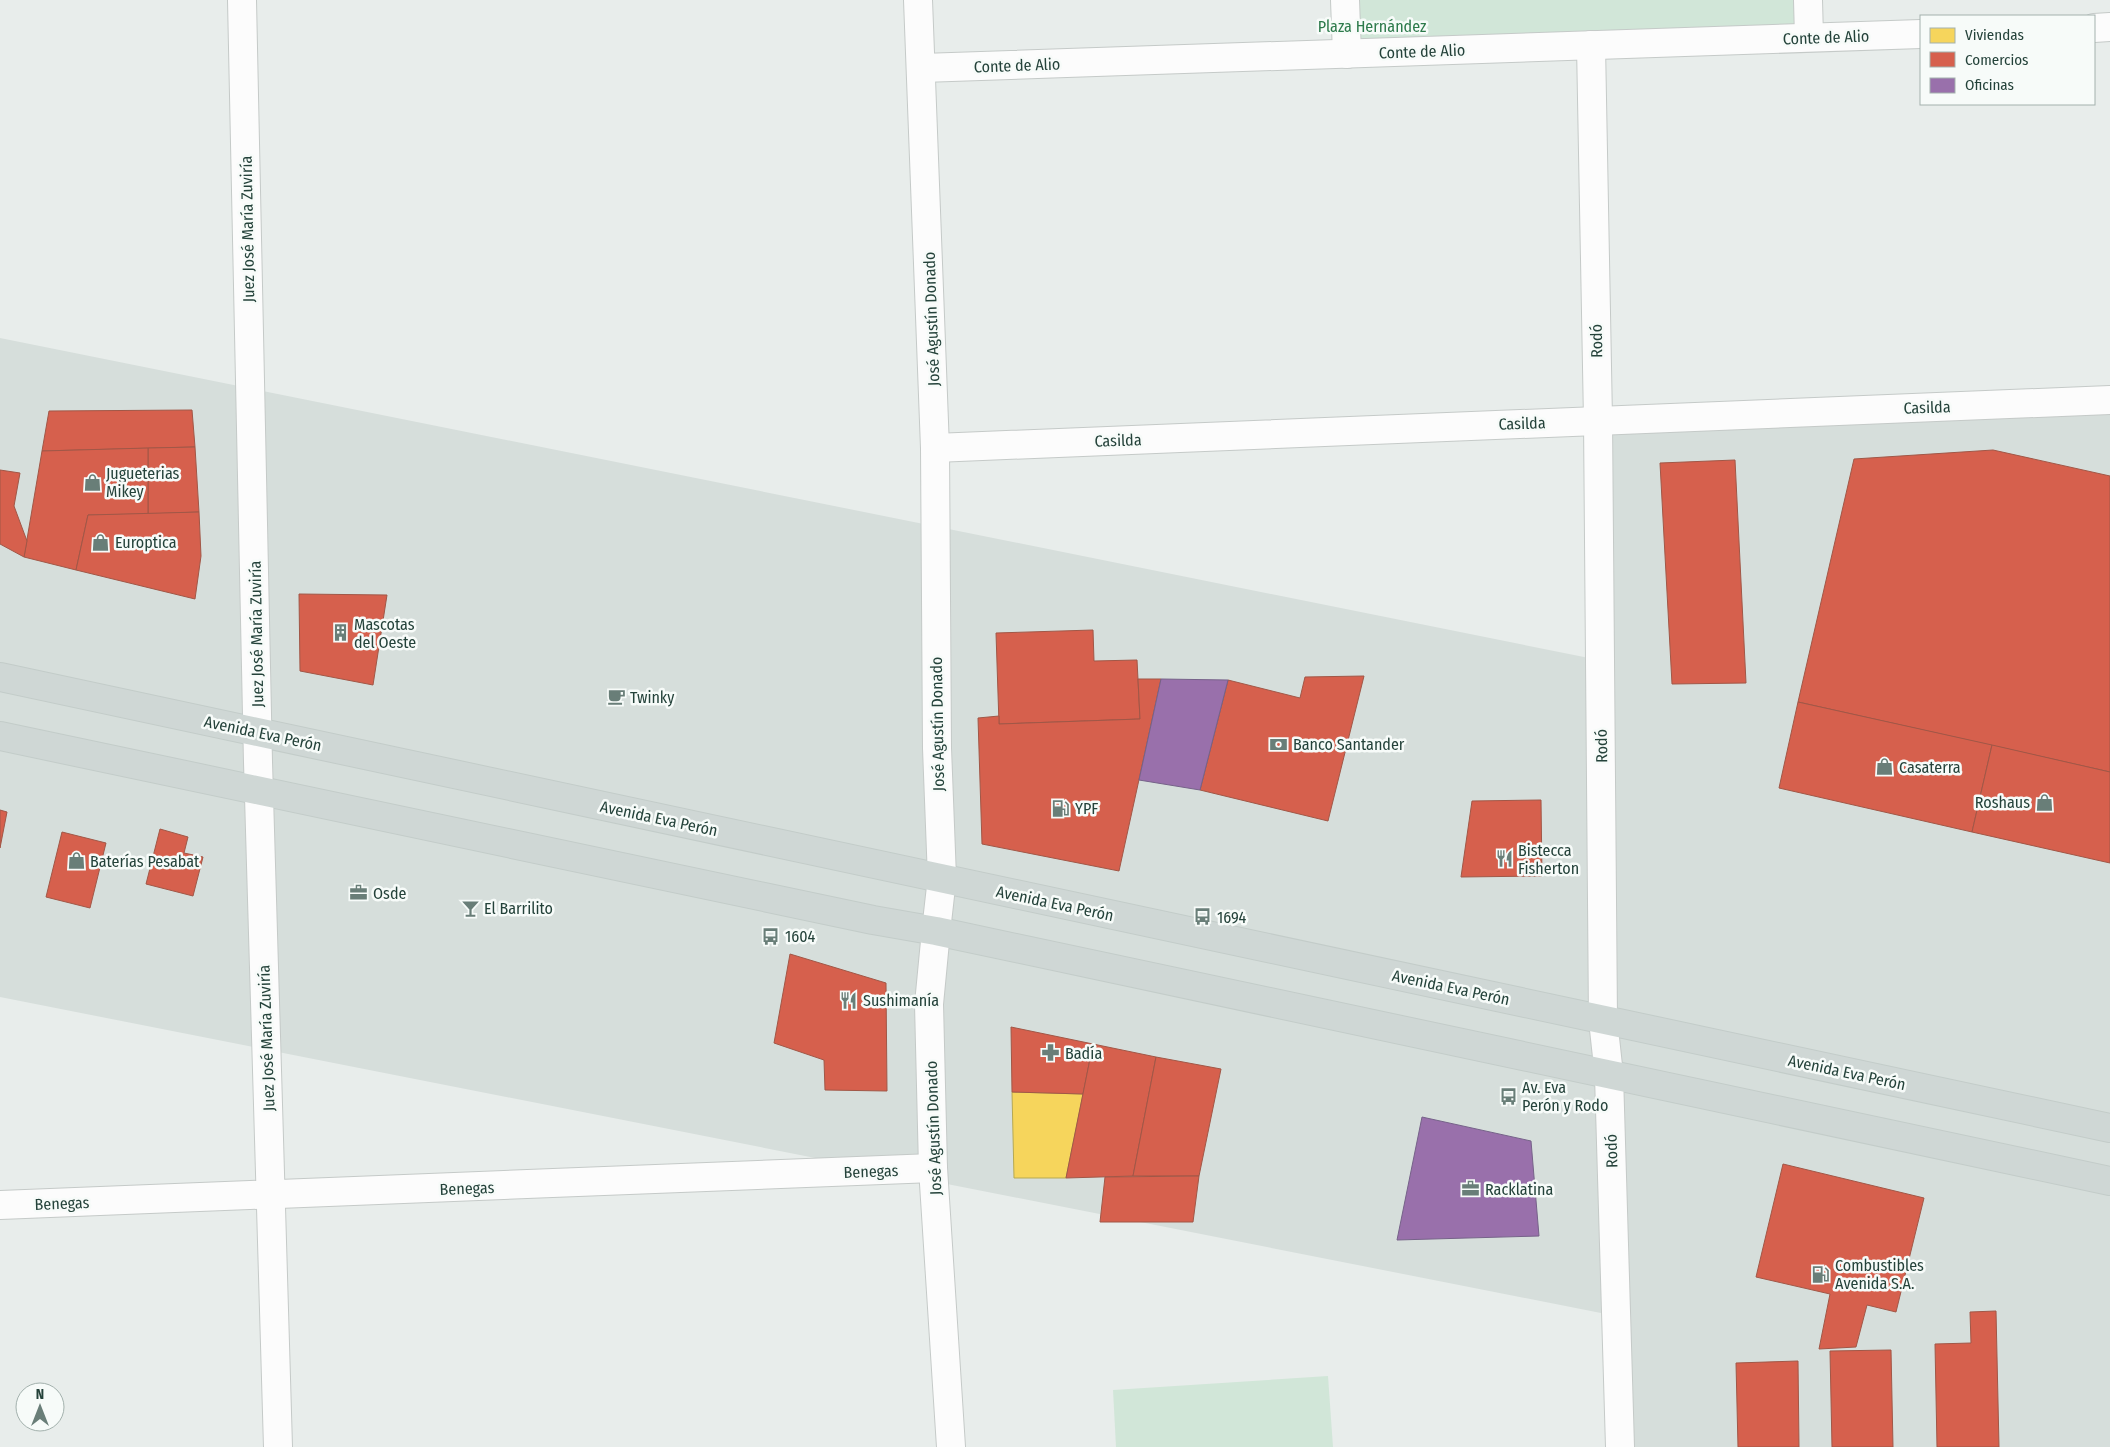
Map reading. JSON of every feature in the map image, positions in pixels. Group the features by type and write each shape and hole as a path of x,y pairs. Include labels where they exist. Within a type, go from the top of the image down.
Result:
{"main road":[{"name":"Avenida Eva Perón","path":"0,677 2110,1128"},
{"path":"0,736 2110,1180"}],"street":[{"name":"Juez José María Zuviría","path":"242,0 259,791 278,1447"},
{"name":"José Agustín Donado","path":"918,0 935,448 937,748 942,878 929,1004 933,1168 951,1447"},
{"path":"1344,0 1347,54"},
{"path":"1808,0 1809,38"},
{"path":"2095,28 2110,27"},
{"name":"Conte de Alio","path":"922,68 1920,34"},
{"name":"Rodó","path":"1591,45 1598,420 1603,1020 1609,1075 1620,1447"},
{"name":"Casilda","path":"935,448 2110,400"},
{"name":"Benegas","path":"0,1205 271,1196 933,1168"}],"shaded area":[{"path":"0,338 1599,660 1598,420 2110,400 2110,1447 1620,1447 1616,1316 0,997"}],"green space":[{"name":"Plaza Hernández","path":"1345,0 1808,0 1809,37 1347,54"},
{"path":"1328,1376 1333,1447 1116,1447 1113,1390"}],"building: Viviendas":[{"path":"1012,1092 1083,1094 1066,1178 1014,1178"}],"building: Comercios":[{"path":"192,410 195,447 42,451 49,411"},
{"path":"195,447 199,512 148,514 148,448"},
{"name":"Jugueterias Mikey","path":"148,448 148,514 88,515 76,570 24,557 42,451"},
{"path":"1993,450 2110,476 2110,772 1798,702 1854,459"},
{"path":"1735,460 1746,683 1672,684 1660,463"},
{"path":"0,470 20,473 14,506 27,541 24,557 0,544"},
{"path":"199,512 201,556 195,599 76,570 88,515"},
{"name":"Mascotas del Oeste","path":"299,594 387,595 373,685 300,671"},
{"path":"1093,630 1094,661 1137,660 1140,719 999,724 996,633"},
{"name":"Banco Santander","path":"1364,676 1328,821 1200,790 1228,680 1300,698 1305,677"},
{"path":"1138,679 1161,679 1119,871 982,844 978,718 999,716 999,724 1140,719"},
{"name":"Casaterra","path":"1798,702 1992,745 1972,832 1779,788"},
{"name":"Roshaus","path":"1992,745 2110,772 2110,863 1972,832"},
{"path":"1541,800 1542,876 1461,877 1472,801"},
{"path":"0,810 7,812 0,848"},
{"path":"160,829 188,837 184,853 203,857 193,896 146,884"},
{"path":"62,832 106,843 90,908 46,897"},
{"path":"790,954 886,983 887,1091 825,1090 824,1060 774,1043"},
{"path":"1011,1027 1093,1044 1083,1094 1012,1092"},
{"path":"1093,1044 1156,1057 1133,1176 1066,1178"},
{"path":"1156,1057 1221,1069 1199,1176 1133,1176"},
{"path":"1783,1164 1924,1198 1896,1312 1867,1305 1856,1347 1819,1349 1830,1294 1756,1277"},
{"path":"1199,1176 1193,1222 1100,1222 1105,1177"},
{"path":"1996,1311 1999,1447 1937,1447 1935,1344 1971,1343 1970,1312"},
{"path":"1891,1350 1893,1447 1832,1447 1830,1351"},
{"path":"1798,1361 1799,1447 1738,1447 1736,1363"}],"building: Oficinas":[{"path":"1161,679 1228,680 1200,790 1139,780"},
{"name":"Racklatina","path":"1422,1117 1531,1141 1539,1236 1397,1240"}],"place":[{"name":"Jugueterias Mikey","path":"92,482"},
{"name":"Europtica","path":"101,542"},
{"name":"Mascotas del Oeste","path":"340,633"},
{"name":"Twinky","path":"616,697"},
{"name":"Banco Santander","path":"1279,744"},
{"name":"Casaterra","path":"1885,767"},
{"name":"Roshaus","path":"2044,802"},
{"name":"YPF","path":"1061,808"},
{"name":"Bistecca Fisherton","path":"1504,859"},
{"name":"Baterías Pesabat","path":"76,861"},
{"name":"Osde","path":"359,893"},
{"name":"El Barrilito","path":"470,908"},
{"name":"1694","path":"1203,917"},
{"name":"1604","path":"771,936"},
{"name":"Sushimanía","path":"849,1000"},
{"name":"Badía","path":"1051,1053"},
{"name":"Av. Eva Perón y Rodo","path":"1508,1096"},
{"name":"Racklatina","path":"1471,1189"},
{"name":"Combustibles Avenida S.A.","path":"1821,1274"}]}
